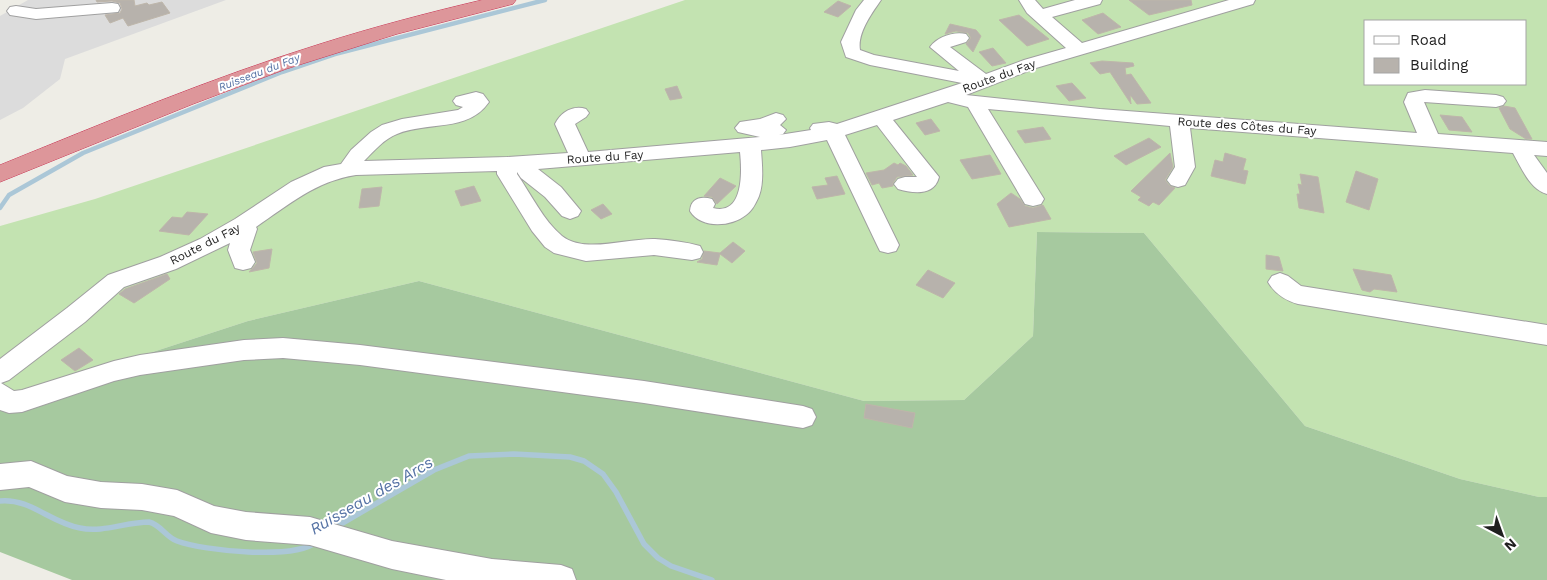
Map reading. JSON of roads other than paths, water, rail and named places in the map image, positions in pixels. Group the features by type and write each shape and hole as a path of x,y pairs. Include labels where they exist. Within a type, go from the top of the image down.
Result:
{"highway":[{"path":"0,161 381,20 457,0"},
{"path":"292,54 506,0"},
{"path":"0,174 265,64"}],"street":[{"path":"0,20 36,0"},
{"path":"873,0 865,10 850,42 852,53 870,60 966,78 977,89"},
{"path":"1027,0 1040,15 1079,50"},
{"path":"1040,15 1094,0"},
{"name":"Route du Fay","path":"0,373 116,282 192,253 243,224 299,187 319,177 348,169 517,163 790,141 833,132 949,95 977,89 1030,64 1247,0"},
{"path":"16,11 36,14 112,8"},
{"path":"960,38 939,46 977,89 1033,199"},
{"name":"Route des Côtes du Fay","path":"977,89 1179,122 1547,149"},
{"path":"1430,140 1414,102 1415,97 1496,101"},
{"path":"348,169 357,156 385,132 407,124 437,121 458,116 471,110 479,102 476,98 462,102"},
{"path":"579,159 564,124 567,120 580,113"},
{"path":"881,117 928,176 927,181 919,186 905,184"},
{"path":"776,119 764,125 747,126 745,128 755,131 826,128 833,132 888,245"},
{"path":"1178,180 1185,167 1179,122"},
{"path":"704,204 701,206 701,211 708,215 719,217 733,213 745,204 750,190 750,145"},
{"path":"1520,147 1532,169 1547,187"},
{"path":"517,163 507,174 540,225 553,241 562,247 586,253 654,247 692,252"},
{"path":"243,224 246,230 239,250 243,262"},
{"path":"1280,282 1298,295 1547,335"},
{"path":"0,394 9,402 22,401 114,371 140,365 244,350 283,348 360,355 644,392 803,417"},
{"path":"0,477 31,474 65,489 177,503 211,519 246,526 310,530 392,555 492,574 561,580"}],"lane":[{"path":"517,163 552,192 570,211"}],"waterway":[{"name":"Ruisseau du Fay","path":"0,208 9,195 83,153 282,72 335,54 545,0"},
{"name":"Ruisseau des Arcs","path":"334,528 434,470 469,456 514,454 570,457 584,461 603,474 616,492 644,544 658,558 671,566 712,580"},
{"name":"Ruisseau des Arcs","path":"0,501 21,503 59,521 80,528 97,529 149,522 177,541 207,548 248,552 289,551 305,548 316,542"}]}
